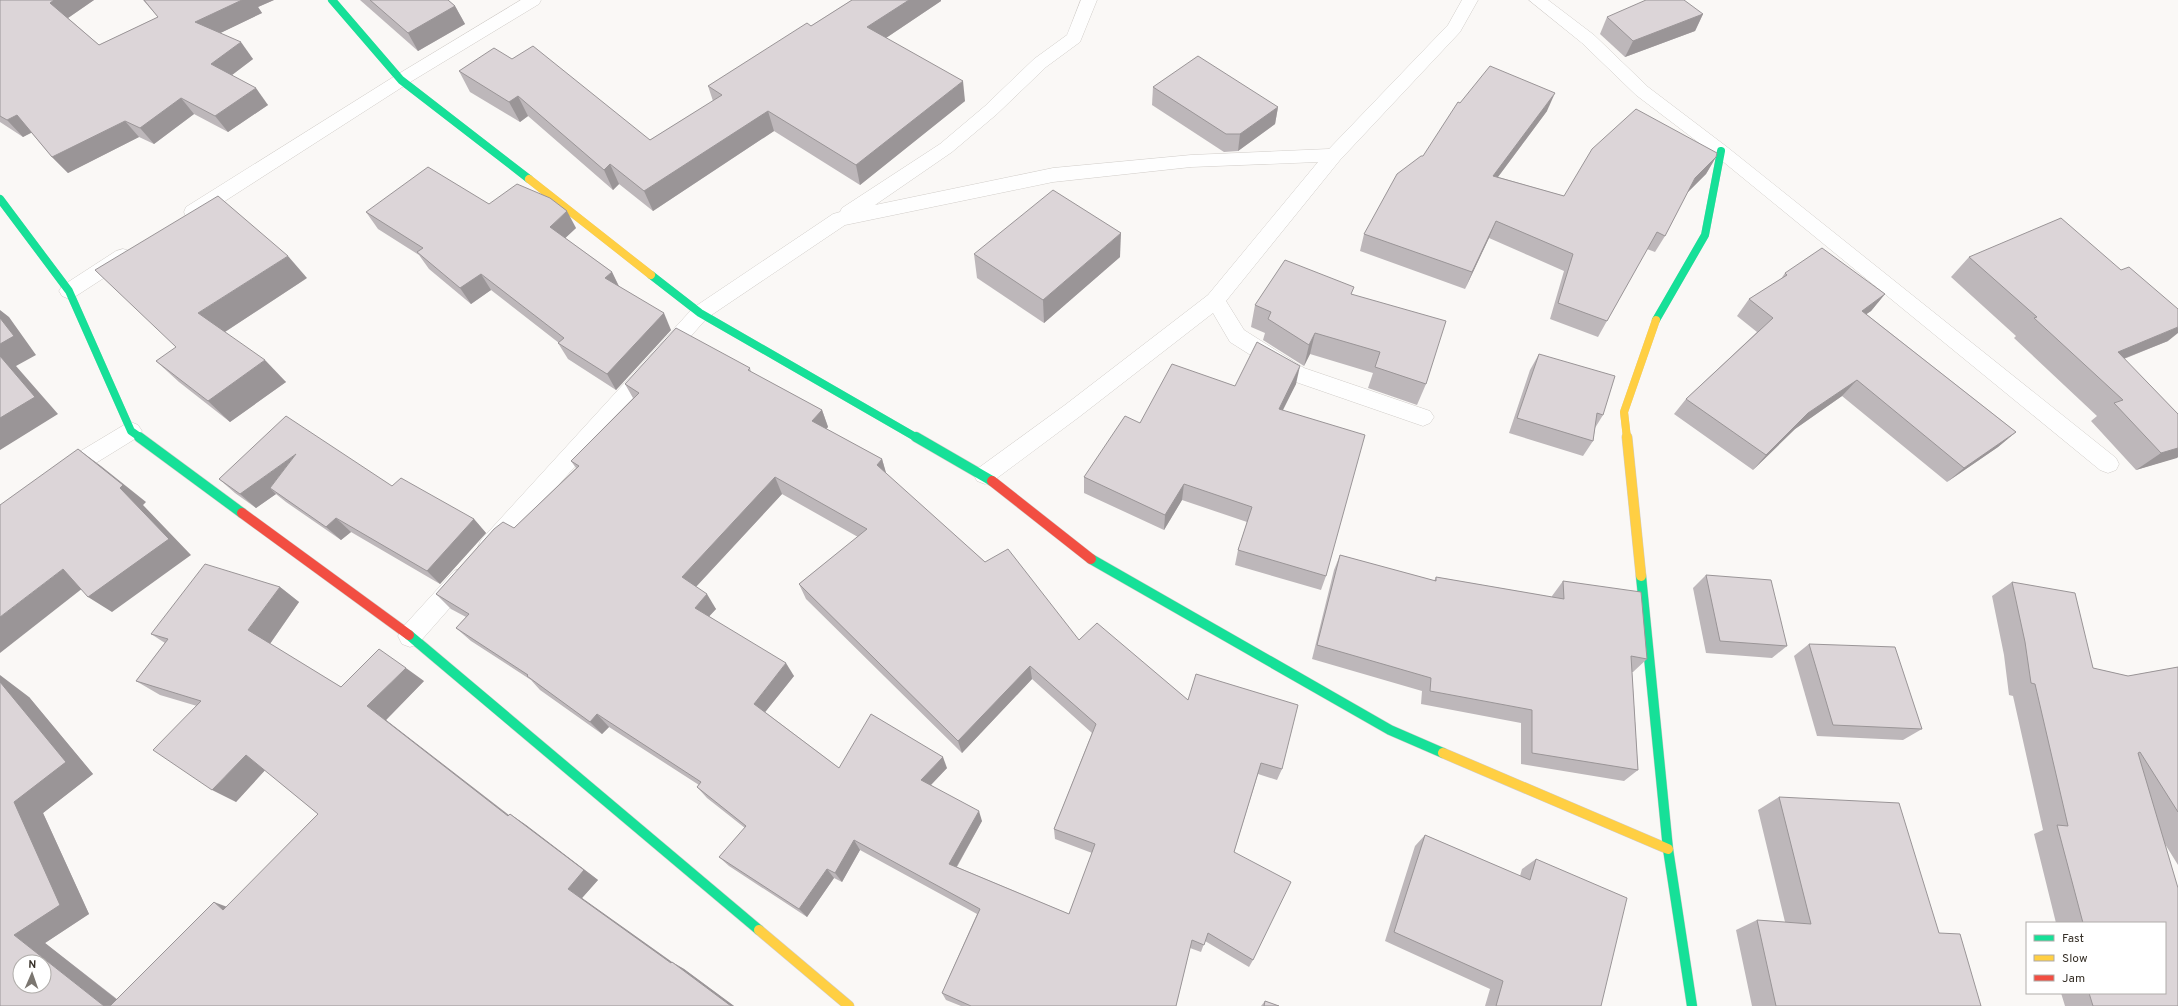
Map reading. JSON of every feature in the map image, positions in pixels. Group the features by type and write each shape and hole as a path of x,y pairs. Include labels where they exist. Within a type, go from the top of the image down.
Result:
{"street":[{"path":"332,0 401,80 700,314 985,475 1087,557 1390,730 1668,848"},
{"path":"182,219 401,80 533,0"},
{"path":"410,636 700,314 946,148 991,110 1040,63 1074,38 1089,0"},
{"path":"985,475 1072,411 1215,300 1334,155 1454,28 1470,0"},
{"path":"1537,0 1588,39 1642,91 1720,151 2108,464"},
{"path":"1692,1006 1668,848 1624,412 1657,317 1705,235 1720,151"},
{"path":"840,219 1053,175 1191,161 1334,155"},
{"path":"0,199 69,291 131,431 410,636 849,1006"},
{"path":"69,291 135,249"},
{"path":"1215,300 1237,336 1298,374 1423,417"},
{"path":"46,482 131,431"}],"building":[{"path":"0,0 54,0 50,3 99,45 158,17 144,0 242,0 195,22 241,42 211,64 256,88 215,116 181,98 140,128 125,121 52,157 17,115 7,120 0,116"},
{"path":"370,0 448,0 455,6 408,33"},
{"path":"852,0 909,0 867,27 963,81 856,165 768,111 644,191 610,164 604,170 518,96 509,102 459,71 494,48 512,59 533,46 650,140 722,95 708,86 807,23 811,26"},
{"path":"1646,0 1684,0 1703,14 1633,41 1607,17"},
{"path":"1198,56 1278,107 1240,134 1226,134 1153,87"},
{"path":"1490,66 1555,93 1493,176 1564,196 1592,149 1636,109 1717,153 1716,157 1695,178 1665,236 1657,232 1607,321 1558,303 1573,254 1496,221 1472,272 1364,234 1397,174 1423,156 1458,102 1460,103"},
{"path":"428,167 489,204 517,184 550,198 567,211 550,227 612,272 605,278 664,313 607,374 558,343 564,338 481,274 460,288 417,252 423,248 366,212"},
{"path":"1053,190 1121,233 1043,300 974,254"},
{"path":"218,196 288,256 198,313 265,360 208,401 156,361 176,347 95,270"},
{"path":"2061,218 2121,270 2129,267 2178,309 2178,327 2118,352 2178,414 2178,448 2161,453 2114,403 2123,400 2034,318 2037,317 1969,257"},
{"path":"1822,248 1885,294 1862,311 2016,432 1964,468 1857,380 1808,413 1766,455 1686,399 1773,318 1749,299 1787,275 1785,273"},
{"path":"1285,260 1354,287 1351,294 1446,321 1426,384 1375,367 1380,352 1315,333 1309,345 1268,319 1271,312 1255,305"},
{"path":"0,318 14,336 0,344"},
{"path":"676,328 750,368 748,370 822,410 812,421 882,459 877,465 985,562 1008,549 1079,640 1097,623 1188,700 1196,674 1298,705 1282,769 1261,763 1234,852 1291,882 1253,960 1208,933 1204,945 1192,940 1176,1006 971,1006 942,993 980,909 854,840 835,873 827,869 799,909 719,857 746,826 697,787 701,782 597,714 590,722 527,676 528,675 456,628 469,614 436,594 494,529 503,522 514,528 579,466 571,461 639,393 625,384","holes":["775,477 867,529 799,584 958,741 1030,666 1096,724 1054,829 1095,844 1069,914 949,864 979,811 921,780 943,757 871,714 839,768 754,704 786,663 695,608 707,594 682,577"]},
{"path":"1257,342 1300,366 1279,409 1365,435 1326,576 1238,550 1252,507 1184,484 1165,515 1084,477 1125,416 1140,423 1172,364 1235,386"},
{"path":"1539,354 1615,376 1603,415 1597,413 1593,441 1517,418"},
{"path":"0,356 35,397 0,418"},
{"path":"286,416 392,486 401,478 474,519 427,571 336,518 326,527 270,488 296,454 240,494 219,479"},
{"path":"78,449 123,485 120,488 169,539 88,597 63,569 0,617 0,505"},
{"path":"1340,555 1436,581 1436,577 1564,599 1563,581 1641,592 1647,659 1631,656 1638,770 1532,753 1532,710 1430,691 1431,678 1317,645"},
{"path":"205,564 280,587 248,630 341,687 379,649 406,668 367,706 508,816 510,814 584,870 568,889 671,963 672,962 731,1006 110,1006 214,902 223,910 318,814 246,755 212,790 153,750 201,701 136,681 168,639 151,634"},
{"path":"1706,575 1771,580 1787,646 1720,641"},
{"path":"2012,582 2075,593 2093,668 2128,676 2178,667 2178,812 2140,752 2138,753 2178,888 2178,1006 2093,1006 2089,994 2166,994 2166,922 2083,922 2057,825 2068,826 2035,684 2031,683 2025,642"},
{"path":"1809,644 1895,647 1922,729 1833,725"},
{"path":"0,682 66,762 14,802 60,905 14,935 38,954 12,954 12,994 52,994 52,965 104,1006 0,1006"},
{"path":"1779,797 1899,803 1939,933 1960,934 1981,1006 1776,1006 1757,920 1811,924"},
{"path":"1425,835 1530,880 1536,859 1627,898 1601,1006 1496,1006 1503,981 1394,932"},
{"path":"1265,1001 1279,1006 1264,1006"}],"traffic: fast":[{"path":"332,0 401,80 529,179"},
{"path":"1656,320 1705,235 1721,151"},
{"path":"0,199 69,291 131,431 242,513"},
{"path":"651,275 700,313 992,481"},
{"path":"1091,559 1390,730 1443,753"},
{"path":"1641,576 1668,849 1692,1006"},
{"path":"409,635 759,930"}],"traffic: slow":[{"path":"529,179 651,275"},
{"path":"1641,576 1624,412 1656,320"},
{"path":"1443,753 1668,849"},
{"path":"759,930 849,1006"}],"traffic: jam":[{"path":"992,481 1091,559"},
{"path":"242,513 409,635"}]}
